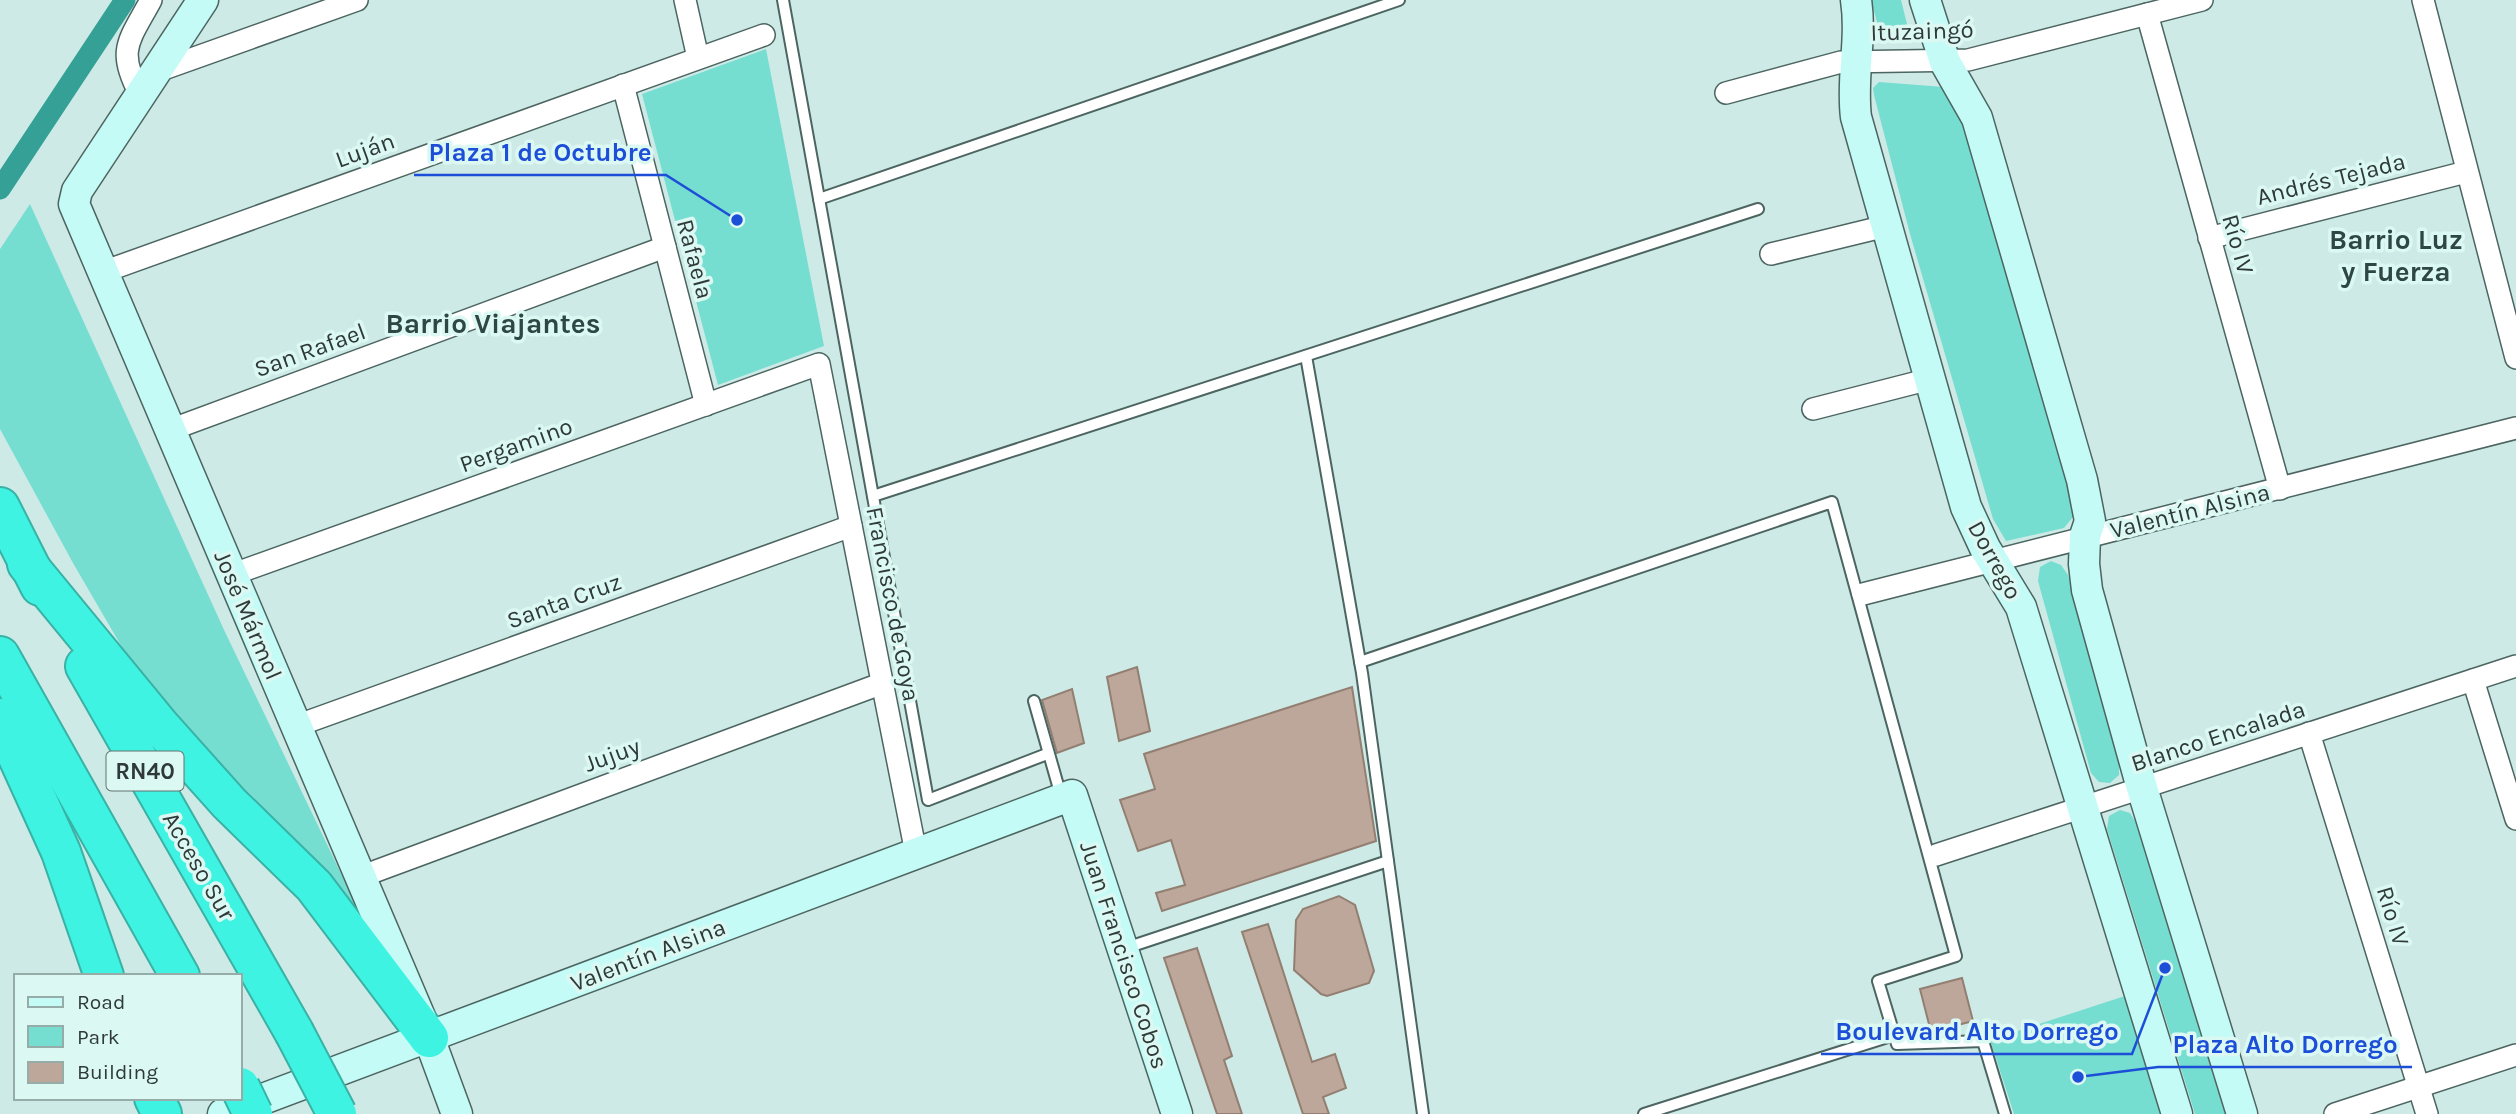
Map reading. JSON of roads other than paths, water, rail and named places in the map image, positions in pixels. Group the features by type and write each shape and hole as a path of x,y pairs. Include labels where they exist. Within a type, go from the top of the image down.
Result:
{"highway":[{"name":"Acceso Sur","path":"1,508 27,564 294,1032 337,1114"},
{"path":"27,564 160,727 229,803 314,886 429,1038"},
{"name":"RN40","path":"0,656 179,974"},
{"path":"0,718 61,852 103,974"},
{"path":"242,1091 254,1114"}],"main road":[{"path":"148,83 203,0"},
{"name":"Dorrego","path":"1856,0 1856,117 1966,507 2021,607 2177,1114"},
{"path":"1925,0 1945,62 1977,118 2087,500 2090,521 2085,536 2087,590 2142,788 2242,1114"},
{"name":"José Mármol","path":"148,83 77,191 74,204 429,1038 457,1114"},
{"name":"Valentín Alsina","path":"223,1114 1067,797"},
{"name":"Juan Francisco Cobos","path":"1067,797 1123,948 1177,1114"}],"street":[{"path":"150,0 125,55 127,71 148,83 357,0"},
{"path":"685,0 698,58"},
{"name":"Ituzaingó","path":"1726,93 1831,64 1857,60 1968,60 2202,0"},
{"path":"2423,0 2516,358"},
{"name":"Río IV","path":"2147,14 2280,489"},
{"name":"Luján","path":"103,272 764,35"},
{"name":"Rafaela","path":"623,85 706,405"},
{"name":"Andrés Tejada","path":"2209,238 2466,172"},
{"path":"1771,254 1886,226"},
{"name":"San Rafael","path":"170,429 666,247"},
{"name":"Pergamino","path":"232,575 819,364"},
{"name":"Francisco de Goya","path":"819,364 916,853"},
{"path":"1813,409 1930,379"},
{"name":"Valentín Alsina","path":"1863,594 2516,428"},
{"name":"Santa Cruz","path":"296,726 851,526"},
{"name":"Blanco Encalada","path":"1936,855 2516,666"},
{"path":"2473,680 2516,819"},
{"name":"Jujuy","path":"360,877 883,683"},
{"name":"Río IV","path":"2309,733 2427,1114"},
{"path":"2335,1114 2516,1055"}],"lane":[{"path":"783,0 929,800 1047,754"},
{"path":"819,199 1399,0"},
{"path":"873,496 1759,209"},
{"path":"1306,356 1360,662 1423,1114"},
{"path":"1360,662 1832,502 1956,956 1878,981 1897,1044 1983,1041 2005,1114"},
{"path":"1034,701 1047,754 1067,797"},
{"path":"1123,948 1388,861"},
{"path":"1644,1114 1894,1035"}],"waterway":[{"path":"0,189 125,0"}],"place":[{"name":"Plaza 1 de Octubre","path":"737,220"},
{"name":"Boulevard Alto Dorrego","path":"2165,968"},
{"name":"Plaza Alto Dorrego","path":"2078,1077"}],"district":[{"name":"Barrio Luz y Fuerza","path":"2396,255"},
{"name":"Barrio Viajantes","path":"493,323"}]}
